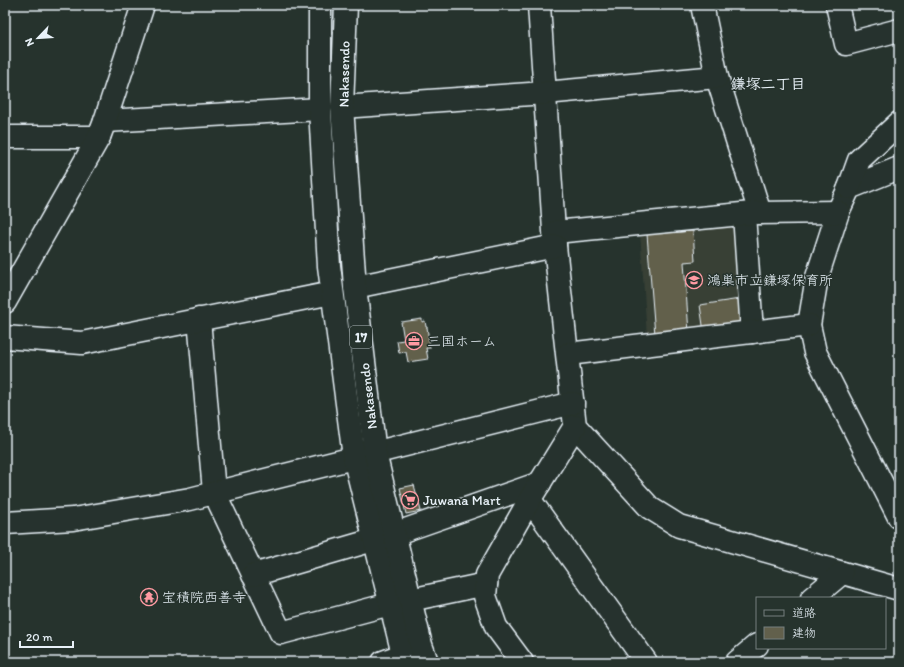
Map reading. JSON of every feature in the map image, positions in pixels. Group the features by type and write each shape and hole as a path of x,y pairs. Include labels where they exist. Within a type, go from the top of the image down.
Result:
{"main road":[{"path":"5,302 102,129 143,5"},
{"name":"Nakasendo","path":"320,5 320,109 329,266 332,292 364,455 400,602 421,645 427,662"},
{"name":"Nakasendo","path":"346,5 342,107 355,287 364,455"},
{"path":"522,662 496,627 486,596 487,575 535,491 575,426 555,239 538,5"},
{"path":"702,5 717,77 752,214 752,332"},
{"path":"837,5 846,44 899,30"},
{"path":"342,107 545,93 717,77"},
{"path":"5,137 320,109"},
{"path":"899,123 859,160 849,188 838,212 818,277 810,325 815,352 899,517"},
{"path":"849,188 899,168"},
{"path":"355,287 555,239 752,214 838,212"},
{"path":"5,337 82,343 332,292"},
{"path":"199,319 214,492 281,633 400,602 486,584"},
{"path":"568,354 810,325"},
{"path":"5,523 73,519 190,499 573,402"},
{"path":"575,426 650,508 679,526 899,590"},
{"path":"253,575 535,491"},
{"path":"535,491 646,662"},
{"path":"813,597 842,573"},
{"name":"Nakasendo","path":"397,660 400,602"},
{"path":"737,662 756,646"}],"shaded area":[{"name":"鴻巣市立鎌塚保育所","path":"740,221 748,329 647,337 640,231"}],"building":[{"path":"693,231 695,261 684,262 689,333 655,335 647,234"},
{"path":"740,299 745,326 704,332 700,305"},
{"path":"422,319 422,322 425,321 427,327 430,348 426,348 428,359 408,362 406,352 399,353 397,341 404,340 401,322"},
{"path":"414,485 421,511 406,514 400,488"}],"place":[{"name":"鴻巣市立鎌塚保育所","path":"694,280"},
{"name":"三国ホーム","path":"414,341"},
{"name":"Juwana Mart","path":"410,500"},
{"name":"宝積院西善寺","path":"149,597"}],"district":[{"name":"鎌塚二丁目","path":"768,84"}]}
